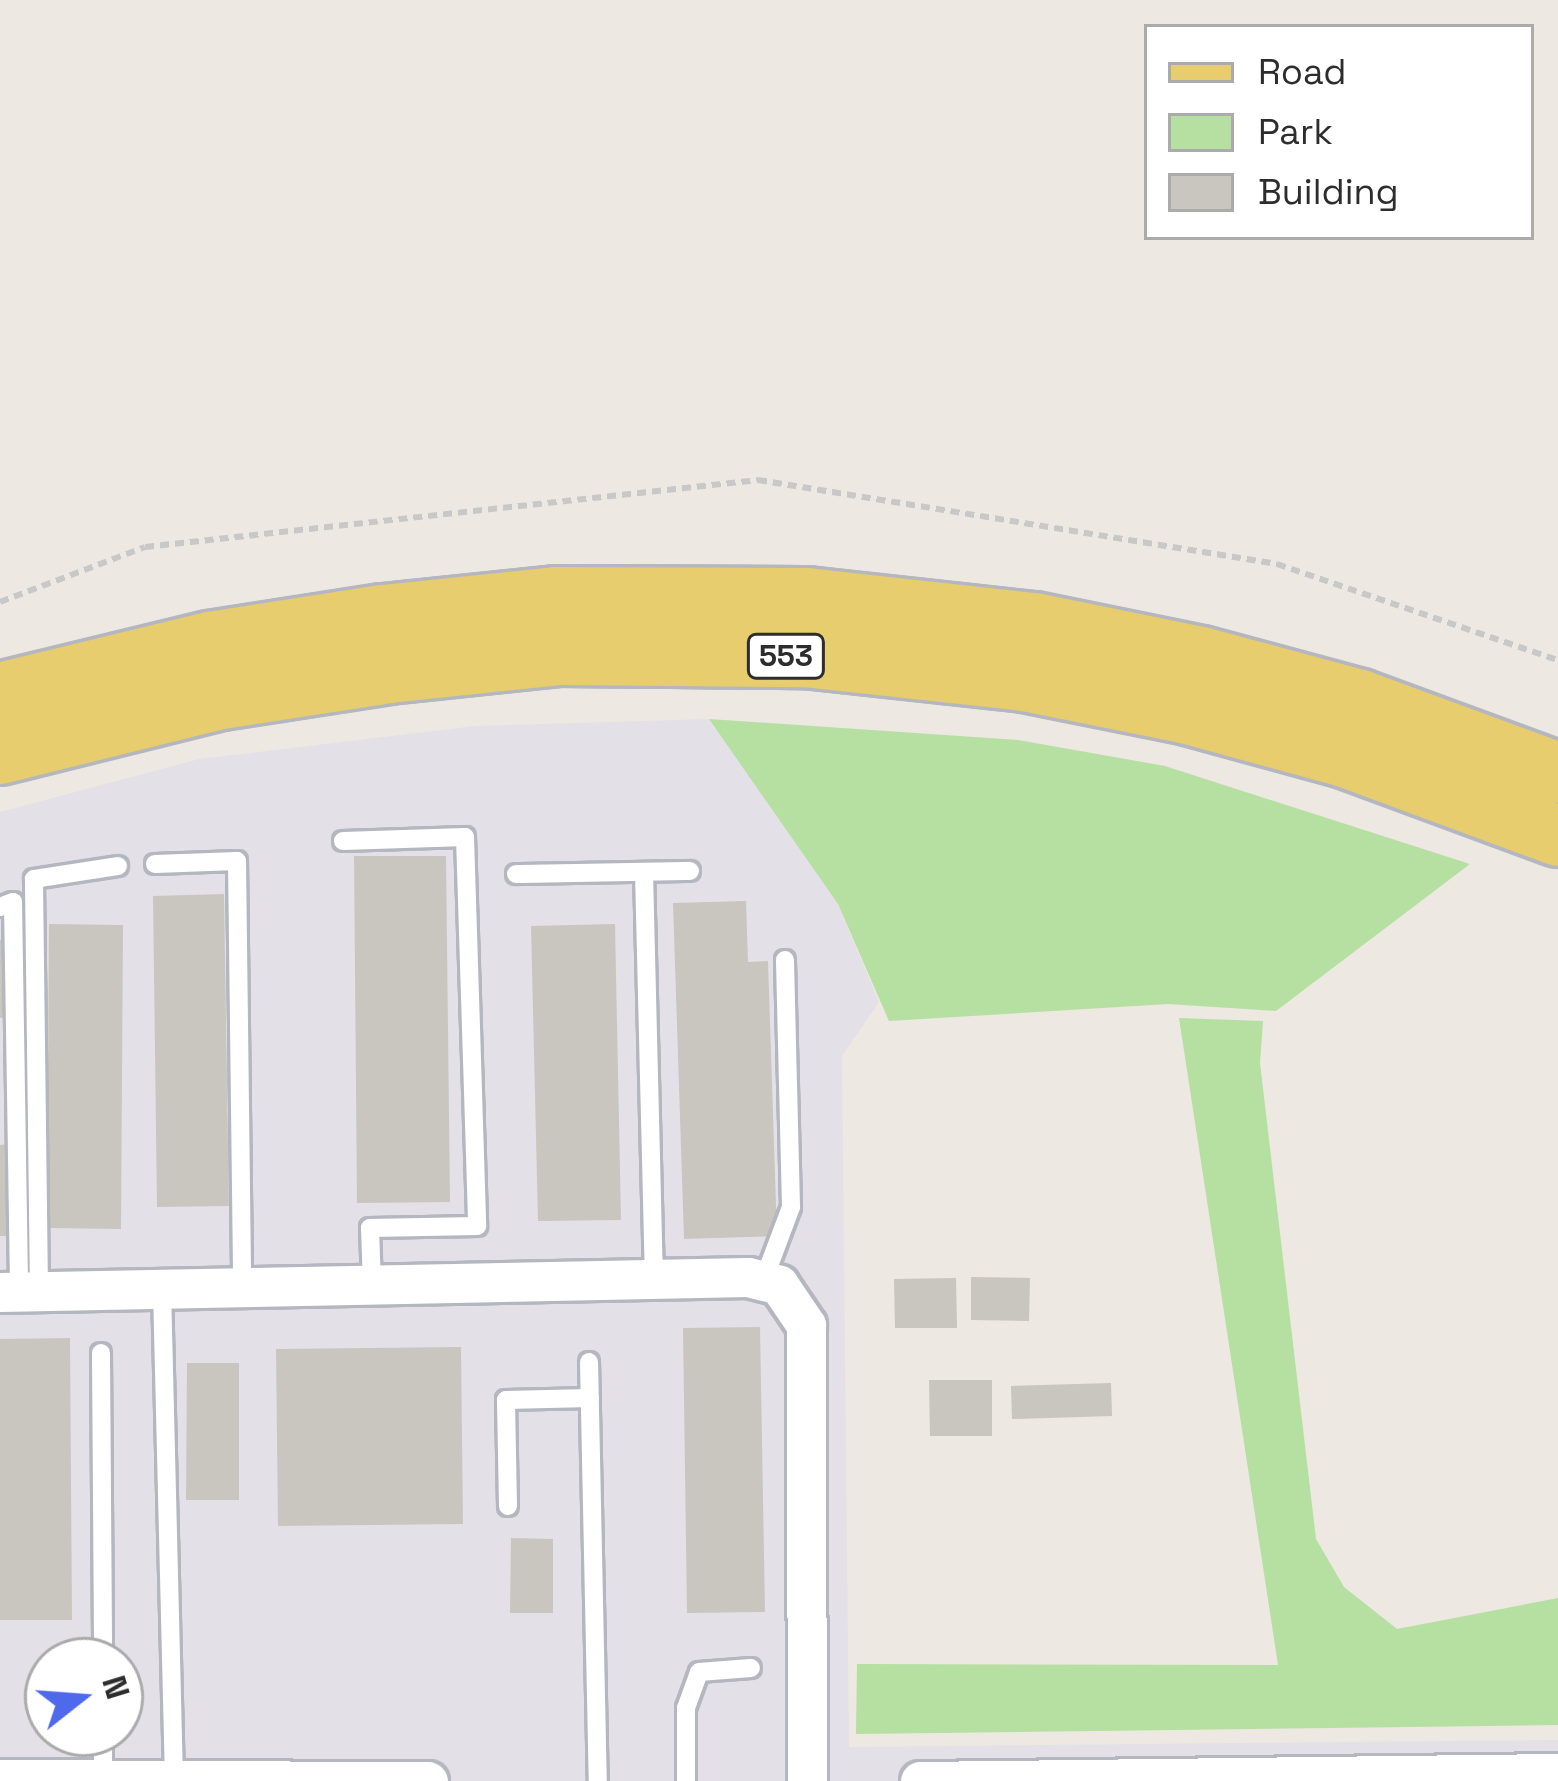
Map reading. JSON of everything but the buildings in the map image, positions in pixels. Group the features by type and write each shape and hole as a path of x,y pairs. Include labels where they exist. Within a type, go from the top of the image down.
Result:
{"main road":[{"name":"553","path":"0,693 210,642 382,615 556,597 807,598 1034,623 1201,657 1360,700 1558,773"},
{"name":"553","path":"0,754 221,699 389,673 560,656 804,657 1024,681 1188,714 1342,756 1558,836"}],"street":[{"path":"19,1292 764,1279 788,1294 806,1325 808,1781"},
{"path":"920,1781 1558,1773"},
{"path":"0,1779 428,1781"}],"lane":[{"path":"343,841 465,837 477,1226 370,1228 372,1284"},
{"path":"155,864 237,861 242,1287"},
{"path":"19,1292 34,879 118,866"},
{"path":"516,874 689,871"},
{"path":"644,872 654,1279"},
{"path":"0,907 13,902 19,1292"},
{"path":"764,1279 791,1207 785,960"},
{"path":"162,1289 174,1780"},
{"path":"101,1353 103,1637"},
{"path":"590,1363 598,1781"},
{"path":"508,1506 506,1400 590,1398"},
{"path":"686,1781 686,1708 699,1672 751,1668"}],"path":[{"path":"0,602 145,547 758,480 1276,564 1558,660"}],"shaded area":[{"path":"709,719 831,888 879,1002 842,1056 849,1747 1558,1740 1558,1781 0,1781 0,812 199,759 475,726"}],"green space":[{"path":"709,719 1018,740 1165,766 1470,864 1276,1011 1168,1004 889,1021 838,904"},
{"path":"1179,1018 1263,1021 1260,1063 1316,1539 1344,1587 1397,1629 1558,1598 1558,1725 856,1734 857,1664 1278,1665"}]}
